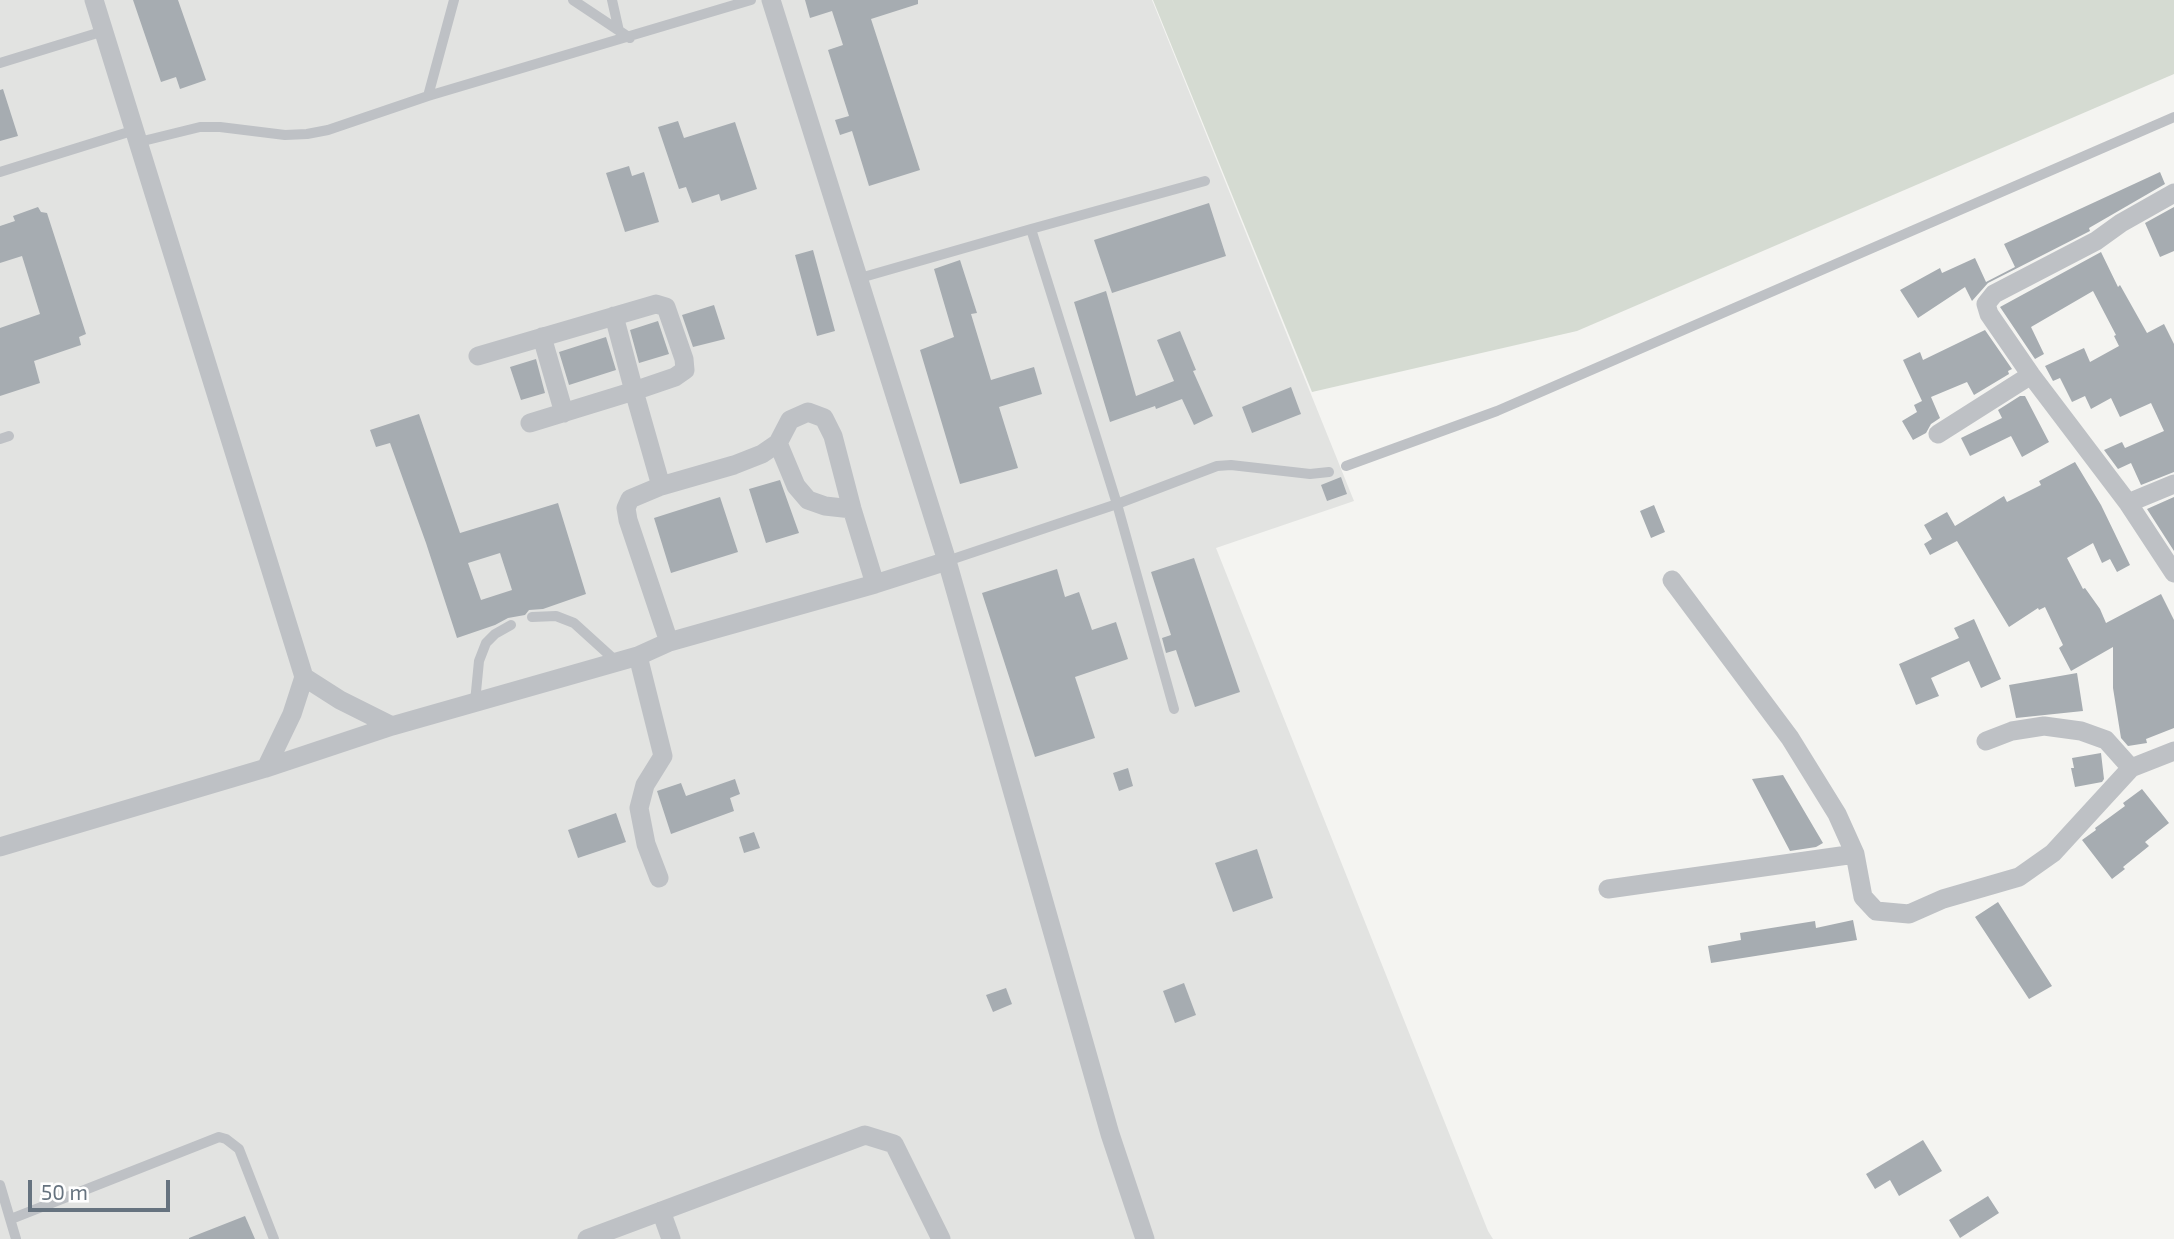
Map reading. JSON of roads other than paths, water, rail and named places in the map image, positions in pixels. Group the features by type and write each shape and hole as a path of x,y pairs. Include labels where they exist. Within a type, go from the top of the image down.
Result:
{"street":[{"path":"94,0 304,677 292,714 267,768"},
{"path":"771,0 947,561 1110,1134 1145,1239"},
{"path":"2174,193 2121,223 2096,242 1987,300 1986,304 1989,314 2031,375 2128,503 2174,573"},
{"path":"478,356 656,304 666,307 684,359 685,370 675,377 530,423"},
{"path":"614,316 661,486"},
{"path":"542,337 564,413"},
{"path":"1938,434 2031,375"},
{"path":"669,642 628,520 626,508 630,499 661,486 762,454 778,443 790,420 808,412 824,418 833,436 875,584"},
{"path":"778,443 796,486 808,500 825,506 852,509"},
{"path":"2128,503 2174,484"},
{"path":"0,847 267,768 392,726 638,656 669,642 947,561"},
{"path":"1672,580 1790,737 1837,814 1855,854 1863,897 1876,911 1909,914 1943,900 2019,877 2053,853 2131,768 2174,751"},
{"path":"638,656 663,756 645,785 639,808 646,844 659,878"},
{"path":"304,677 340,701 392,726"},
{"path":"1986,741 2012,731 2044,726 2081,731 2106,740 2131,768"},
{"path":"1608,889 1855,854"},
{"path":"587,1239 865,1135 894,1144 942,1239"},
{"path":"661,1211 671,1239"}],"lane":[{"path":"428,96 454,0"},
{"path":"573,0 630,38"},
{"path":"612,0 619,30"},
{"path":"0,172 137,136 200,127 285,135 328,130 428,96 751,0"},
{"path":"0,63 104,31"},
{"path":"1346,466 1519,402 2174,117"},
{"path":"860,278 1205,181"},
{"path":"1031,229 1117,504 1174,709"},
{"path":"947,561 1217,467 1231,465 1310,474 1329,472"},
{"path":"532,618 556,616 574,623 617,662"},
{"path":"475,703 479,661 486,643 511,625"},
{"path":"11,1219 219,1137 239,1149 274,1239"},
{"path":"0,1185 16,1239"}]}
